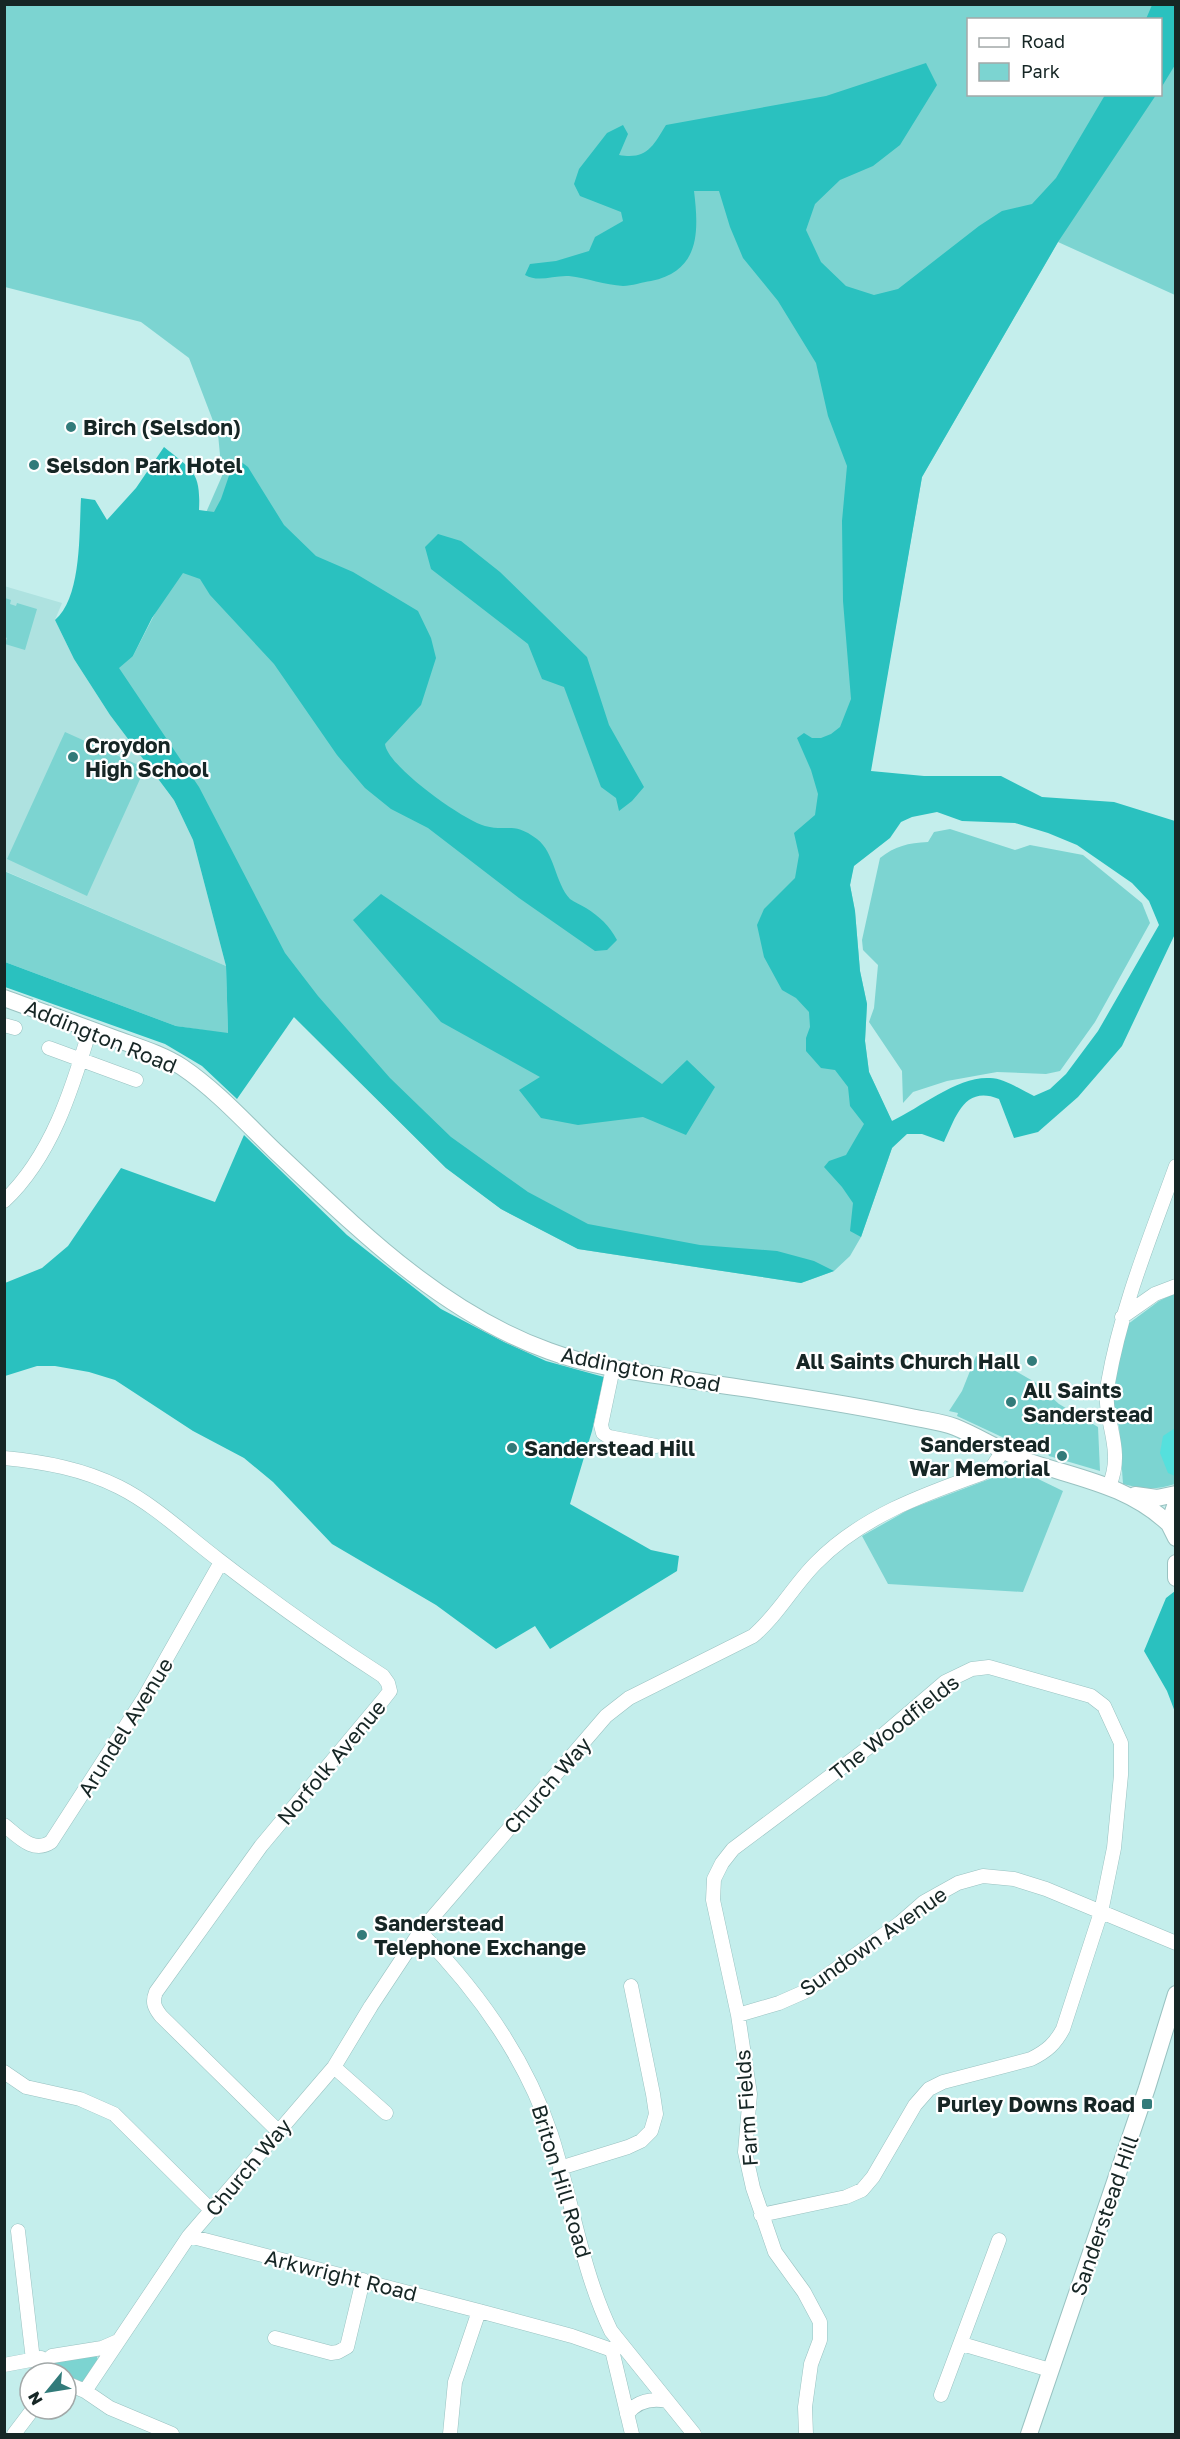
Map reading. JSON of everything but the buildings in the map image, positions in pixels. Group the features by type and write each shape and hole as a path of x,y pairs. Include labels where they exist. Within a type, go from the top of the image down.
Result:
{"main road":[{"name":"Addington Road","path":"4,998 157,1054 189,1072 394,1260 448,1300 509,1334 545,1350 575,1360 613,1368 907,1416 954,1427 1002,1452 1116,1489"},
{"path":"1116,1489 1157,1498 1176,1494"},
{"path":"1116,1489 1149,1507 1172,1532"},
{"path":"1176,1503 1172,1509 1172,1532 1176,1550"},
{"path":"1176,1563 1176,1578"},
{"name":"Sanderstead Hill","path":"1029,2434 1144,2099 1176,1994"}],"street":[{"path":"4,1201 50,1141 90,1029"},
{"path":"49,1048 136,1080"},
{"path":"1116,1489 1117,1460 1107,1386 1114,1347 1136,1275 1176,1166"},
{"path":"1136,1275 1155,1294"},
{"path":"1122,1317 1155,1294 1176,1286"},
{"path":"613,1368 601,1425 603,1433 609,1437 657,1446"},
{"name":"Church Way","path":"189,2236 334,2067 420,1932 606,1716 629,1698 753,1636 768,1623 817,1562 856,1530 906,1503 981,1474 991,1468 1002,1452"},
{"name":"Norfolk Avenue","path":"4,1458 64,1467 92,1475 121,1488 158,1512 320,1636 383,1676 388,1683 390,1691 261,1846 176,1963 153,2000 161,2016 278,2131"},
{"name":"Arundel Avenue","path":"4,1825 36,1847 44,1847 51,1842 144,1698 221,1562"},
{"name":"The Woodfields","path":"738,2015 713,1900 714,1879 722,1863 733,1849 869,1747 957,1674 989,1667 1091,1696 1104,1706 1121,1743 1121,1775 1113,1848 1101,1912 1063,2029 1055,2044 1045,2053 1031,2059 943,2082 929,2089 915,2105 873,2177 862,2190 846,2197 761,2215"},
{"name":"Sundown Avenue","path":"738,2015 779,2003 804,1992 900,1923 924,1902 958,1883 983,1876 1014,1879 1046,1889 1176,1943"},
{"name":"Briton Hill Road","path":"420,1932 450,1962 475,1993 507,2039 539,2103 551,2136 575,2228 616,2346 694,2434"},
{"path":"560,2168 628,2147 641,2141 651,2131 656,2114 631,1986"},
{"name":"Farm Fields","path":"738,2015 750,2094 745,2152 761,2215 775,2252 804,2292 820,2322 820,2340 811,2364 805,2407 806,2434"},
{"path":"334,2067 386,2112"},
{"path":"4,2072 26,2087 80,2099 114,2114 211,2210"},
{"path":"18,2231 33,2360"},
{"path":"85,2391 189,2236"},
{"name":"Arkwright Road","path":"189,2236 616,2346"},
{"path":"941,2395 999,2240"},
{"path":"275,2338 331,2353 346,2347 363,2280"},
{"path":"450,2434 455,2382 479,2311"},
{"path":"11,2364 107,2347 119,2340"},
{"path":"962,2344 1050,2370"},
{"path":"616,2346 632,2434"},
{"path":"90,2350 102,2356 102,2367"},
{"path":"47,2361 52,2355"},
{"path":"78,2388 110,2408 155,2431 172,2434"},
{"path":"627,2414 640,2403 658,2399 667,2401"},
{"path":"14,2434 24,2421"}],"shaded area":[{"path":"1152,5 1175,5 1175,65 1162,86 1162,18 1146,18"},
{"path":"926,63 937,85 900,145 873,166 840,180 815,204 806,230 821,262 846,286 874,295 898,289 979,226 1002,211 1032,204 1056,178 1104,96 1155,96 1058,242 922,477 871,771 924,776 1001,776 1042,797 1114,802 1175,821 1175,934 1122,1046 1078,1097 1038,1132 1014,1138 999,1099 987,1096 977,1096 963,1106 944,1142 922,1134 907,1134 892,1148 861,1237 850,1231 853,1203 824,1167 829,1161 846,1155 864,1124 850,1106 848,1087 835,1070 821,1068 806,1051 806,1038 810,1027 809,1012 796,998 782,990 764,957 757,925 764,909 795,878 799,855 794,833 815,815 818,794 811,770 797,738 804,733 812,738 821,738 831,734 840,727 851,699 843,601 842,521 847,466 828,416 816,363 778,301 743,258 719,191 694,191 696,235 693,248 679,268 667,276 623,286 569,276 541,279 525,275 530,264 556,261 589,251 595,237 623,221 621,212 580,196 574,184 579,169 607,133 623,125 628,134 619,155 629,156 648,150 666,125 826,96","holes":["937,812 962,821 1015,823 1077,845 1132,883 1149,901 1159,925 1098,1031 1066,1074 1050,1089 1034,1096 1001,1080 978,1079 940,1093 892,1121 869,1072 865,1041 867,1004 860,971 855,911 850,885 854,866 890,838 901,822 912,817"]},
{"path":"164,447 193,472 198,487 199,510 214,512 233,464 240,461 248,467 284,525 316,556 353,572 418,611 431,638 436,658 421,705 385,744 389,754 412,778 460,814 485,826 522,830 537,839 548,852 561,885 570,899 600,918 617,940 607,950 595,951 519,898 428,828 391,809 365,788 337,755 274,664 210,595 200,579 183,573 152,618 133,656 119,668 199,787 285,953 318,996 390,1078 451,1137 528,1192 588,1224 700,1245 777,1251 814,1261 834,1271 801,1283 578,1249 501,1209 446,1168 294,1017 237,1099 202,1066 165,1044 5,987 5,962 176,1026 228,1033 226,966 193,840 174,800 110,715 74,659 55,620 64,610 75,580 81,498 95,500 107,520 136,488"},
{"path":"438,534 461,541 500,572 587,657 609,725 644,787 619,811 616,798 601,787 564,687 542,679 528,644 431,569 425,547"},
{"name":"Croydon High School","path":"4,586 62,603 55,620 74,659 110,715 174,800 193,840 226,966 5,871"},
{"path":"381,894 662,1084 687,1060 715,1087 686,1135 643,1117 578,1125 541,1118 519,1090 540,1077 441,1022 353,920"},
{"path":"244,1135 347,1235 441,1309 546,1361 604,1377 592,1431 570,1504 651,1550 679,1556 677,1571 550,1649 535,1626 496,1649 436,1605 332,1544 273,1482 244,1458 193,1431 115,1380 89,1372 55,1366 37,1366 5,1376 5,1283 42,1268 68,1246 121,1168 215,1202"},
{"path":"1175,1428 1175,1476 1168,1473 1160,1453 1163,1436"},
{"path":"1175,1591 1175,1712 1167,1691 1144,1651 1166,1598"}],"green space":[{"name":"Birch (Selsdon)","path":"4,5 1175,5 1175,295 1058,242 922,477 850,885 855,911 860,971 867,1004 865,1041 869,1072 892,1122 892,1148 861,1237 850,1256 834,1271 801,1283 578,1249 501,1209 446,1168 294,1017 233,965 199,838 87,669 133,656 201,524 222,476 218,434 189,358 141,322 5,287"},
{"path":"5,598 11,600 10,604 16,606 17,603 37,609 25,650 5,644 7,638 5,637"},
{"path":"65,732 145,768 87,896 7,859"},
{"path":"950,829 1015,850 1030,845 1083,855 1142,903 1150,923 1095,1022 1060,1071 1046,1074 997,1072 947,1081 913,1092 903,1103 902,1071 869,1022 874,1008 878,965 863,950 862,940 880,858 902,846 928,842 934,832"},
{"path":"4,871 226,966 228,1034 176,1026 5,962"},
{"path":"1175,1293 1175,1484 1149,1488 1123,1484 1119,1427 1114,1408 1114,1384 1124,1327 1159,1301"},
{"path":"976,1356 1002,1369 1012,1369 1045,1388 1042,1392 1047,1397 1049,1395 1059,1404 1098,1427 1100,1471 1049,1456 1046,1449 1041,1447 1032,1451 957,1416 958,1413 949,1411 962,1391"},
{"path":"1007,1464 1063,1491 1023,1592 888,1584 862,1536 910,1509 995,1477"},
{"path":"96,2355 99,2362 85,2383 78,2380 78,2361 51,2360"}],"place":[{"name":"Birch (Selsdon)","path":"71,427"},
{"name":"Selsdon Park Hotel","path":"34,465"},
{"name":"Croydon High School","path":"73,757"},
{"name":"All Saints Church Hall","path":"1032,1361"},
{"name":"All Saints Sanderstead","path":"1011,1402"},
{"name":"Sanderstead Hill","path":"512,1448"},
{"name":"Sanderstead War Memorial","path":"1062,1456"},
{"name":"Sanderstead Telephone Exchange","path":"362,1935"},
{"name":"Purley Downs Road","path":"1147,2104"}]}
